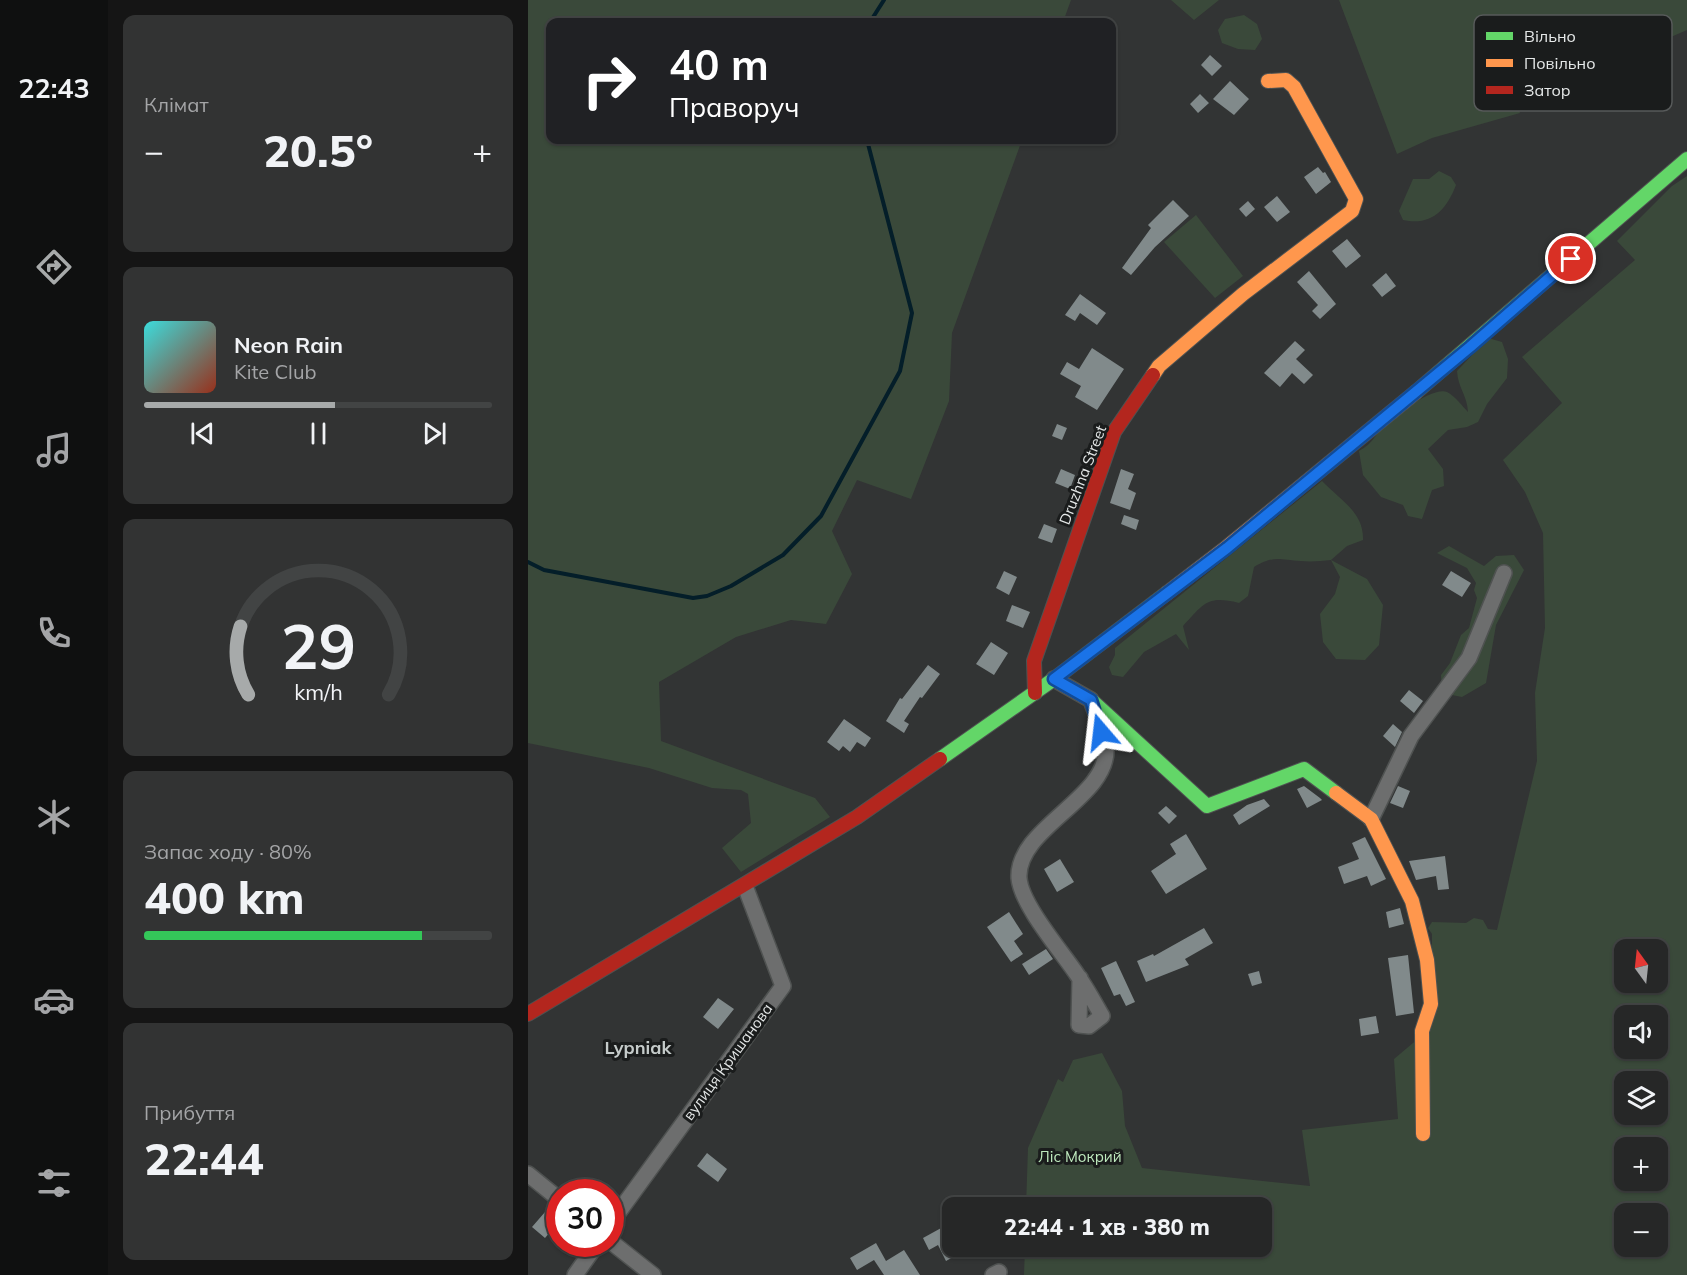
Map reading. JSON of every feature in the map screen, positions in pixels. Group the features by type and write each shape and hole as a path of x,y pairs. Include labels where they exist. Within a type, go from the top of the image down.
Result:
{"main road":[{"name":"Druzhna Street","path":"1035,693 1034,661 1114,432 1159,366 1243,294 1352,211 1356,199 1294,87 1286,80 1268,81"},
{"path":"528,1014 857,817 1054,679 1227,548 1437,373 1687,159"},
{"path":"1091,700 1207,806 1304,769 1371,819 1412,901 1427,960 1431,1004 1422,1031 1423,1134"}],"street":[{"path":"1371,819 1411,736 1469,658 1504,573"},
{"path":"1054,679 1091,700 1106,748 1104,764 1096,778 1035,842 1022,861 1019,879 1029,905 1080,978"},
{"name":"вулиця Кришанова","path":"624,1205 783,986 745,886"},
{"path":"528,1174 546,1189"},
{"path":"624,1252 653,1275"},
{"path":"575,1275 588,1257"}],"green space":[{"path":"528,0 1071,0 1064,18 546,18 546,144 1021,144 952,333 949,401 911,499 857,480 832,531 852,574 826,624 791,620 736,637 659,682 661,741 815,798 830,817 741,872 722,848 751,823 748,794 741,790 712,788 649,768 528,743"},
{"path":"1171,0 1219,0 1194,20"},
{"path":"1339,0 1687,0 1687,30 1672,37 1672,15 1474,15 1474,111 1519,111 1520,113 1432,138 1397,154"},
{"path":"1244,15 1257,24 1262,39 1255,50 1238,49 1222,43 1218,30 1225,19"},
{"path":"1439,171 1451,177 1456,185 1442,209 1422,221 1403,220 1399,211 1413,179 1429,179"},
{"name":"Ліс Мокрий","path":"1687,176 1687,1275 1024,1275 1025,1257 1272,1257 1272,1197 1026,1197 1028,1148 1058,1079 1063,1082 1073,1060 1102,1053 1122,1091 1125,1126 1142,1168 1310,1186 1302,1130 1398,1119 1394,1059 1432,1027 1432,934 1428,928 1432,922 1466,923 1474,918 1483,920 1488,929 1497,930 1537,761 1535,693 1545,628 1543,533 1525,492 1503,460 1562,403 1522,357 1635,260 1617,241 1672,186"},
{"path":"1196,215 1243,276 1215,298 1164,242"},
{"path":"1488,338 1502,342 1508,359 1507,378 1487,404 1478,422 1467,427 1448,430 1428,449 1443,469 1444,486 1432,490 1422,519 1408,516 1403,505 1381,497 1363,475 1359,451 1370,443 1394,417 1432,394 1447,392 1468,412 1457,371"},
{"path":"1322,481 1355,514 1360,522 1363,540 1347,546 1331,560 1277,559 1261,563 1254,567 1248,596 1239,603 1219,600 1206,603 1183,626 1189,650 1176,634 1144,652 1123,677 1112,675 1109,667 1115,655 1115,648"},
{"path":"1449,546 1484,566 1496,556 1514,555 1524,570 1496,625 1486,683 1462,697 1442,693 1441,675 1450,663 1461,635 1469,628 1477,598 1474,590 1476,583 1467,568 1437,553"},
{"path":"1331,560 1367,579 1383,605 1379,645 1365,660 1336,659 1323,642 1320,614 1335,594 1340,577"}],"building":[{"path":"1210,55 1222,66 1212,76 1201,65"},
{"path":"1230,81 1249,99 1234,115 1213,99"},
{"path":"1200,94 1209,103 1198,113 1190,104"},
{"path":"1318,167 1323,173 1325,172 1331,182 1316,194 1304,177"},
{"path":"1277,196 1290,212 1277,222 1264,207"},
{"path":"1173,200 1189,216 1155,247 1131,275 1122,268 1151,228 1148,225"},
{"path":"1248,201 1255,209 1246,217 1239,209"},
{"path":"1347,239 1361,256 1346,268 1332,251"},
{"path":"1309,271 1336,304 1320,319 1312,311 1318,305 1297,282"},
{"path":"1386,273 1396,286 1382,297 1372,285"},
{"path":"1080,294 1106,313 1097,325 1080,313 1075,321 1065,315"},
{"path":"1295,341 1305,350 1296,359 1313,375 1304,384 1292,373 1280,387 1264,373"},
{"path":"1092,348 1124,369 1097,410 1075,397 1081,386 1060,374 1067,362 1079,369"},
{"path":"1057,424 1067,428 1062,440 1052,436"},
{"path":"1061,469 1075,475 1070,489 1055,483"},
{"path":"1121,469 1134,474 1128,489 1136,493 1130,510 1110,503"},
{"path":"1124,515 1139,520 1136,530 1121,524"},
{"path":"1044,524 1057,529 1052,543 1038,538"},
{"path":"1004,571 1017,577 1009,595 996,588"},
{"path":"1451,571 1471,583 1462,597 1442,585"},
{"path":"1012,605 1030,612 1023,628 1006,621"},
{"path":"991,642 1008,653 994,675 976,664"},
{"path":"928,665 940,674 922,698 920,697 904,721 909,724 904,733 886,721 900,698 902,699"},
{"path":"1409,690 1423,701 1414,713 1400,701"},
{"path":"844,719 871,738 865,747 857,742 850,752 843,746 839,751 827,742"},
{"path":"1393,724 1402,732 1395,747 1383,736"},
{"path":"1304,786 1322,800 1307,808 1297,789"},
{"path":"1398,786 1410,791 1403,808 1390,803"},
{"path":"1264,799 1270,806 1239,825 1233,815 1247,805"},
{"path":"1166,806 1177,816 1169,824 1158,813"},
{"path":"1186,834 1207,869 1166,894 1151,871 1176,854 1170,844"},
{"path":"1365,837 1386,879 1371,886 1367,876 1344,884 1338,867 1359,859 1352,843"},
{"path":"1445,856 1449,889 1438,890 1436,876 1416,880 1409,861"},
{"path":"1060,859 1074,882 1057,892 1044,869"},
{"path":"1400,908 1404,924 1389,928 1386,912"},
{"path":"1009,912 1023,934 1014,941 1023,954 1011,962 987,927"},
{"path":"1204,928 1213,943 1185,959 1189,965 1146,982 1137,961 1153,954 1154,956"},
{"path":"1046,949 1053,959 1029,975 1022,964"},
{"path":"1408,955 1414,1013 1396,1016 1388,958"},
{"path":"1116,961 1135,1002 1126,1006 1120,994 1114,996 1101,968"},
{"path":"1259,971 1262,983 1252,986 1248,974"},
{"path":"718,998 734,1009 718,1029 703,1017"},
{"path":"1376,1016 1379,1033 1361,1036 1359,1019"},
{"path":"707,1153 727,1169 718,1182 697,1166"},
{"path":"545,1212 546,1213 545,1238 532,1227"},
{"path":"942,1228 942,1253 938,1245 929,1250 923,1238"},
{"path":"876,1243 886,1261 904,1250 920,1275 884,1275 874,1260 857,1270 850,1258"}],"waterway":[{"path":"873,18 884,0"},
{"path":"528,562 544,570 693,598 707,596 731,586 783,555 821,516 900,371 912,313 868,144"}],"traffic: fast":[{"path":"1416,392 1687,159"},
{"path":"940,759 1054,679 1167,593"},
{"path":"1091,700 1207,806 1304,769 1336,793"}],"traffic: slow":[{"path":"1153,375 1159,366 1243,294 1352,211 1356,199 1294,87 1286,80 1268,81"},
{"path":"1167,593 1227,547 1416,392"},
{"path":"1336,793 1371,819 1412,901 1427,960 1431,1004 1422,1031 1423,1134"}],"traffic: jam":[{"path":"1035,693 1034,661 1114,432 1153,375"},
{"path":"528,1014 857,817 940,759"}],"district":[{"name":"Lypniak","path":"638,1048"}],"route":[{"path":"1101,732 1091,700 1054,679 1227,548 1470,347 1571,259"}]}
